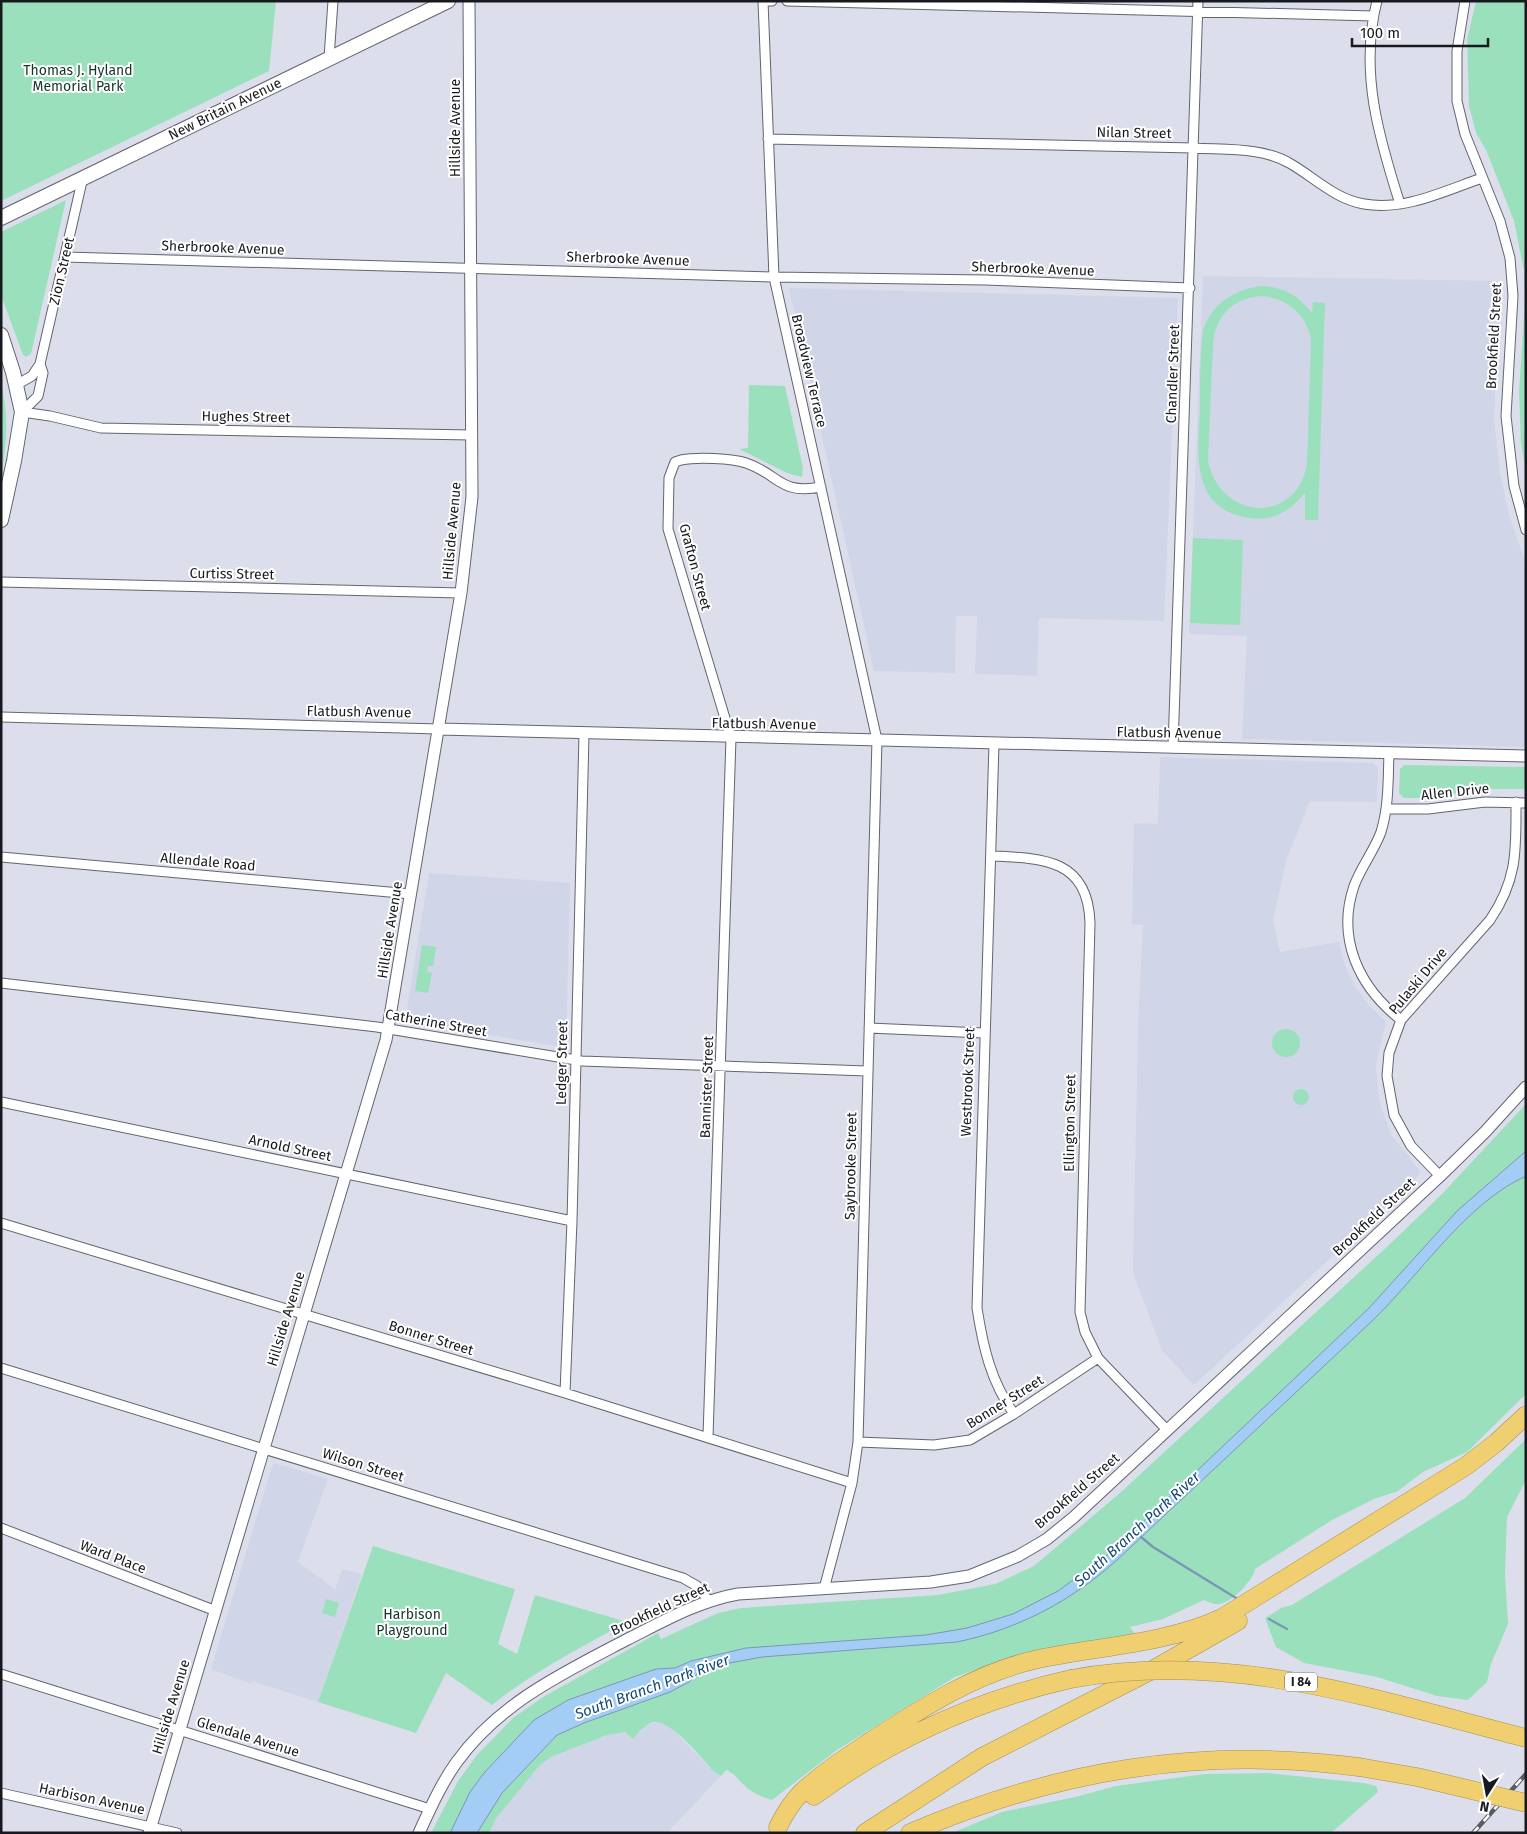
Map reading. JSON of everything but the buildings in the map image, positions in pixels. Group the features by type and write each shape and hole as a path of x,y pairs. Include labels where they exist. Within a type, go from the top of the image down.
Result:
{"highway":[{"path":"801,1800 821,1776 873,1740 942,1697 982,1678 1044,1658 1176,1635 1233,1612 1466,1466 1496,1443 1526,1415"},
{"path":"865,1833 977,1760 1154,1669 1223,1630 1467,1477 1526,1428"},
{"name":"I 84","path":"774,1830 801,1800 883,1750 931,1725 998,1698 1071,1679 1125,1672 1177,1670 1261,1675 1352,1693 1526,1738"},
{"path":"910,1833 976,1807 1074,1777 1193,1760 1256,1758 1359,1767 1417,1777 1526,1803"}],"main road":[{"name":"New Britain Avenue","path":"1,218 448,1"},
{"path":"1,335 22,412 1,520"}],"street":[{"path":"329,58 333,1"},
{"name":"Hillside Avenue","path":"150,1830 388,1029 461,593 472,497 469,1"},
{"path":"763,1 772,1"},
{"name":"Broadview Terrace","path":"763,1 774,278 877,740"},
{"path":"787,1 1373,16"},
{"name":"Chandler Street","path":"1173,748 1190,288 1198,1"},
{"path":"1377,1 1373,16 1370,73 1372,105 1379,138 1400,204"},
{"name":"Brookfield Street","path":"1465,1 1457,51 1458,101 1466,134 1500,221 1510,258 1513,296 1506,416 1513,478 1526,530"},
{"name":"Nilan Street","path":"768,139 1194,148 1262,152 1290,163 1326,188 1350,200 1371,205 1413,203 1482,178"},
{"name":"Zion Street","path":"22,412 38,396 43,373 40,364 83,177"},
{"name":"Sherbrooke Avenue","path":"65,257 774,278 985,280 1190,288"},
{"path":"16,385 32,376 40,364"},
{"name":"Hughes Street","path":"22,412 50,416 100,428 471,435"},
{"name":"Grafton Street","path":"731,738 668,529 671,470 675,462 687,459 740,461 750,464 798,490 821,487"},
{"name":"Curtiss Street","path":"1,582 461,593"},
{"name":"Flatbush Avenue","path":"1,717 731,738 1526,756"},
{"name":"Ledger Street","path":"565,1393 572,1222 584,734"},
{"name":"Bannister Street","path":"708,1437 731,738"},
{"name":"Saybrooke Street","path":"824,1589 852,1484 858,1442 877,740"},
{"name":"Westbrook Street","path":"994,743 983,1033 976,1308 995,1381 1002,1397 1014,1414"},
{"path":"1389,753 1387,809 1375,848 1354,885 1347,920 1350,945 1356,966 1369,989 1386,1008 1401,1020"},
{"name":"Allen Drive","path":"1387,809 1428,809 1486,802 1521,802"},
{"name":"Pulaski Drive","path":"1440,1176 1411,1146 1394,1115 1387,1076 1389,1053 1401,1020 1490,920 1500,904 1513,874 1521,802"},
{"name":"Ellington Street","path":"991,856 1027,858 1065,869 1082,885 1088,900 1090,923 1079,1290 1080,1312 1085,1332 1098,1358 1167,1430"},
{"name":"Allendale Road","path":"1,857 411,894"},
{"name":"Catherine Street","path":"1,983 388,1029 576,1060 867,1071"},
{"path":"869,1028 983,1033"},
{"name":"Brookfield Street","path":"419,1833 447,1778 465,1752 482,1732 511,1706 564,1672 674,1616 709,1601 738,1594 949,1580 1002,1563 1033,1547 1061,1528 1440,1176 1485,1132 1526,1087"},
{"name":"Arnold Street","path":"1,1102 572,1222"},
{"name":"Bonner Street","path":"1,1223 565,1393 852,1484"},
{"name":"Bonner Street","path":"858,1442 953,1443 970,1440 987,1432 1098,1358"},
{"name":"Wilson Street","path":"1,1368 683,1578 697,1586 709,1601"},
{"name":"Ward Place","path":"1,1528 216,1611"},
{"name":"Glendale Avenue","path":"1,1674 430,1809"},
{"name":"Harbison Avenue","path":"1,1793 150,1830 177,1833"}],"shaded area":[{"path":"1203,276 1501,281 1494,419 1500,473 1509,515 1526,564 1526,747 1242,739 1247,636 1189,634"},
{"path":"789,288 1178,298 1164,621 1039,618 1037,676 975,674 977,616 956,616 955,673 874,671"},
{"path":"1160,757 1373,763 1378,767 1377,802 1310,801 1287,858 1273,920 1280,952 1339,942 1345,965 1355,986 1367,1003 1386,1022 1376,1065 1379,1100 1391,1134 1420,1171 1418,1176 1407,1187 1194,1385 1162,1350 1133,1273 1138,1026 1143,925 1132,924 1134,823 1158,824"},
{"path":"429,873 570,883 566,1048 405,1020"},
{"path":"275,1463 328,1479 298,1562 335,1589 342,1569 362,1574 318,1702 252,1681 251,1684 211,1669 272,1466"},
{"path":"659,1722 667,1724 713,1771 721,1776 667,1833 489,1833 497,1817 540,1765 551,1757 607,1735 625,1732 633,1739 646,1725"}],"green space":[{"name":"Thomas J. Hyland Memorial Park","path":"1,1 276,1 269,71 1,201"},
{"path":"1476,1 1526,1 1526,474 1521,443 1519,392 1525,299 1524,271 1514,221 1486,150 1476,133 1469,106 1467,40"},
{"path":"66,200 31,354 26,357 23,355 1,295 1,232"},
{"path":"1268,286 1283,290 1301,301 1312,313 1313,302 1325,303 1318,520 1305,520 1305,493 1294,505 1274,516 1258,519 1230,512 1216,503 1207,491 1201,476 1198,442 1203,330 1212,312 1218,306 1232,295 1250,288","holes":["1264,296 1289,305 1301,315 1309,330 1311,339 1307,464 1300,484 1289,497 1275,506 1259,508 1242,505 1228,496 1216,481 1208,461 1213,344 1218,324 1228,309 1253,297"]},
{"path":"1,384 4,395 6,430 1,475"},
{"path":"749,385 785,386 803,468 802,477 787,473 739,449 748,448"},
{"path":"1193,538 1243,540 1240,625 1190,623"},
{"path":"1404,765 1526,767 1526,789 1478,789 1430,798 1404,798 1399,793 1400,769"},
{"path":"422,945 436,947 433,966 428,966 427,972 432,973 428,993 415,991"},
{"path":"1286,1029 1296,1033 1300,1043 1296,1053 1286,1057 1276,1053 1272,1043 1276,1033"},
{"path":"1298,1089 1304,1089 1309,1094 1307,1103 1298,1105 1293,1100 1293,1094"},
{"path":"1526,1104 1526,1394 1467,1452 1423,1472 1398,1491 1374,1499 1332,1520 1255,1569 1246,1585 1235,1596 1224,1603 1215,1604 1204,1600 1163,1619 1130,1627 1135,1634 1023,1653 955,1677 837,1750 772,1800 750,1790 726,1770 721,1776 713,1771 677,1733 661,1723 654,1722 645,1726 633,1739 625,1732 607,1735 551,1757 540,1765 497,1817 489,1833 431,1833 458,1781 477,1755 513,1718 543,1697 658,1633 661,1639 718,1613 741,1608 938,1595 995,1584 1034,1566 1121,1492 1391,1243 1441,1195"},
{"path":"1526,1439 1526,1480 1507,1517 1505,1576 1508,1624 1491,1664 1487,1682 1468,1700 1437,1696 1377,1677 1304,1663 1276,1647 1265,1618 1281,1608 1292,1605 1465,1498"},
{"name":"Harbison Playground","path":"373,1546 515,1589 498,1644 517,1654 535,1595 627,1622 540,1671 492,1705 446,1673 416,1733 318,1702"},
{"path":"326,1599 339,1603 335,1617 322,1613"},
{"path":"1268,1773 1364,1783 1376,1786 1378,1792 1331,1833 952,1833 1002,1812 1075,1797 1116,1786 1205,1774"}],"water":[{"name":"South Branch Park River","path":"1526,1151 1526,1176 1504,1188 1463,1222 1372,1321 1117,1560 1063,1601 1023,1621 957,1642 762,1657 703,1668 689,1682 670,1692 584,1723 557,1735 502,1793 477,1833 450,1833 470,1792 484,1773 534,1720 568,1700 656,1669 675,1668 691,1661 746,1648 926,1635 967,1628 1013,1614 1058,1591 1110,1553 1369,1308 1457,1211"}],"waterway":[{"name":"South Branch Park River","path":"1141,1537 1153,1547 1236,1598"},
{"path":"1269,1619 1287,1629"}],"railway":[{"path":"1473,1833 1526,1774"}]}
